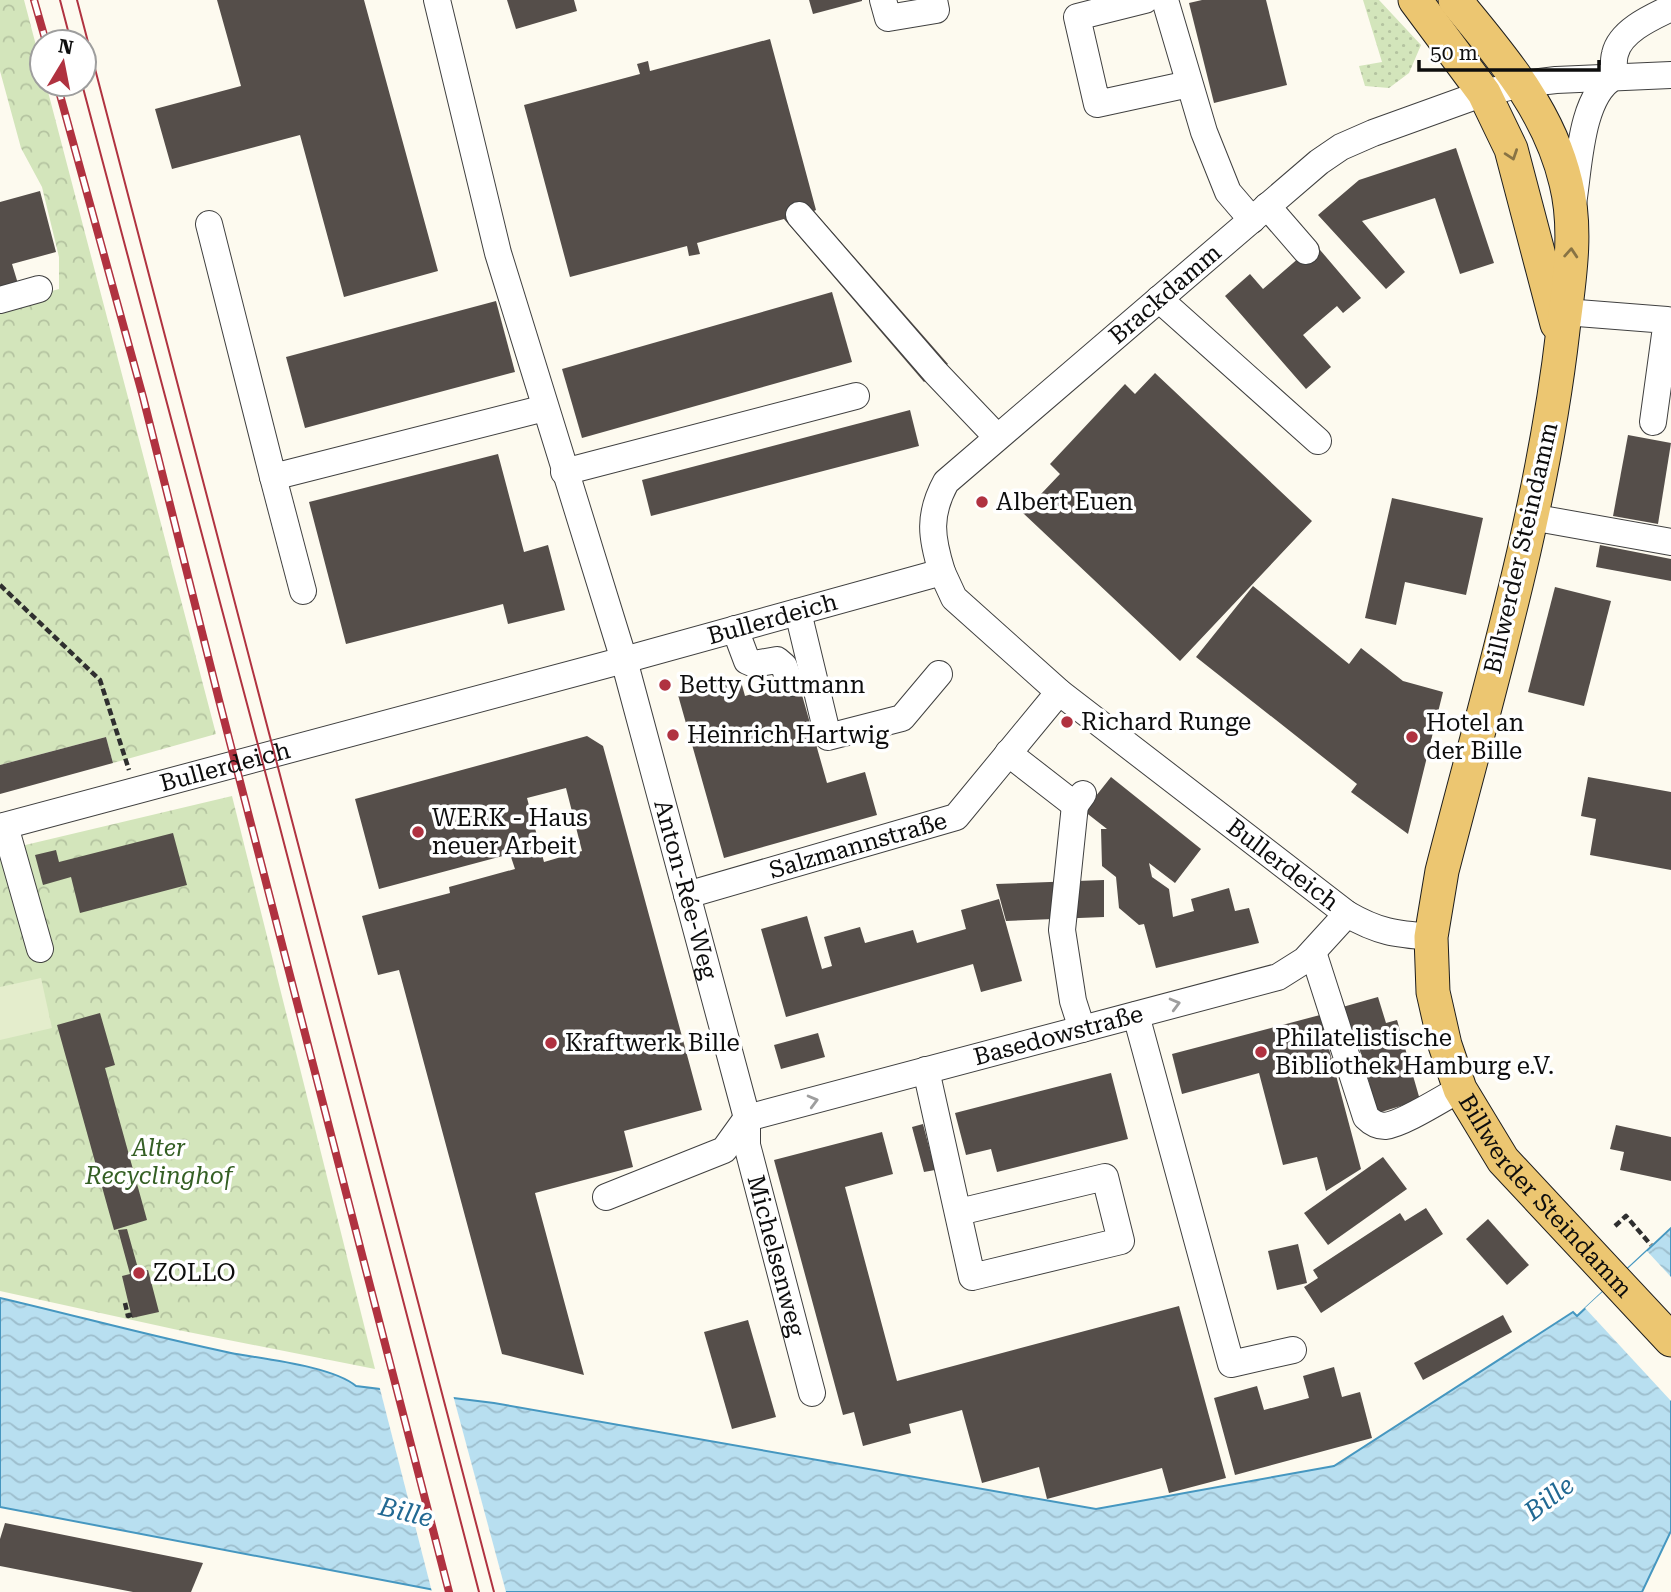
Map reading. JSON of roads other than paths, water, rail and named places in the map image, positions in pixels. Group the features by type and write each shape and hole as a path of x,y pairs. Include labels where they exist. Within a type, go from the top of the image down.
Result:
{"main road":[{"name":"Billwerder Steindamm","path":"1415,0 1484,93 1511,149 1563,326"},
{"name":"Billwerder Steindamm","path":"1455,0 1537,107 1554,144 1567,185 1572,215 1572,245 1550,429 1531,517 1442,871 1431,937 1433,992 1445,1045 1460,1089 1503,1160 1671,1340"}],"street":[{"name":"Anton-Rée-Weg","path":"437,0 498,253 624,660 747,1118"},
{"path":"883,0 888,18 942,3"},
{"path":"1145,0 1077,17 1097,104 1188,84"},
{"path":"1165,0 1196,111 1228,192 1260,213 1307,251"},
{"path":"1572,215 1587,121 1599,91 1614,77 1615,52 1628,34 1653,16 1671,8"},
{"name":"Brackdamm","path":"942,572 933,544 932,528 937,497 946,482 1341,146 1484,93 1522,84 1671,75"},
{"path":"799,215 936,373 997,437"},
{"path":"209,224 303,591"},
{"path":"0,300 39,289"},
{"path":"1159,299 1318,441"},
{"path":"1563,326 1667,320 1653,422"},
{"path":"564,472 856,396"},
{"path":"273,477 545,408"},
{"path":"1531,517 1671,541"},
{"name":"Bullerdeich","path":"2,826 942,572 954,598 1059,692 1347,914 1371,928 1431,937"},
{"path":"798,612 828,737 902,718 939,674"},
{"path":"735,629 747,661 754,664 777,660 784,666 790,683"},
{"name":"Salzmannstraße","path":"687,895 956,817 1059,692"},
{"path":"1008,753 1079,799 1062,930 1073,1001 1082,1029"},
{"path":"2,826 40,949"},
{"name":"Basedowstraße","path":"747,1118 1278,977 1305,960 1347,914"},
{"path":"1313,952 1366,1117 1373,1124 1391,1124 1460,1089"},
{"path":"1136,1015 1231,1364 1293,1350"},
{"path":"926,1070 972,1276 1121,1241 1105,1177 959,1212"},
{"path":"607,1196 724,1150 747,1118"},
{"name":"Michelsenweg","path":"747,1118 747,1145 812,1393"}],"water":[{"name":"Bille","path":"1671,1228 1671,1531 1642,1592 445,1592 0,1507 0,1298 202,1347 314,1368 345,1379 356,1386 494,1403 1096,1509 1334,1466 1573,1312 1577,1316"}],"tram line":[{"path":"60,0 67,28"},
{"path":"77,0 494,1592"},
{"path":"86,98 479,1592"}],"railway":[{"path":"34,0 42,28"},
{"path":"61,98 143,397 449,1592"}],"place":[{"name":"Albert Euen","path":"982,502"},
{"name":"Betty Guttmann","path":"665,685"},
{"name":"Richard Runge","path":"1067,722"},
{"name":"Heinrich Hartwig","path":"673,735"},
{"name":"Hotel an der Bille","path":"1412,737"},
{"name":"WERK - Haus neuer Arbeit","path":"418,832"},
{"name":"Kraftwerk Bille","path":"551,1043"},
{"name":"Philatelistische Bibliothek Hamburg e.V.","path":"1261,1052"},
{"name":"ZOLLO","path":"139,1273"}],"park label":[{"name":"Alter Recyclinghof","path":"159,1162"}]}
